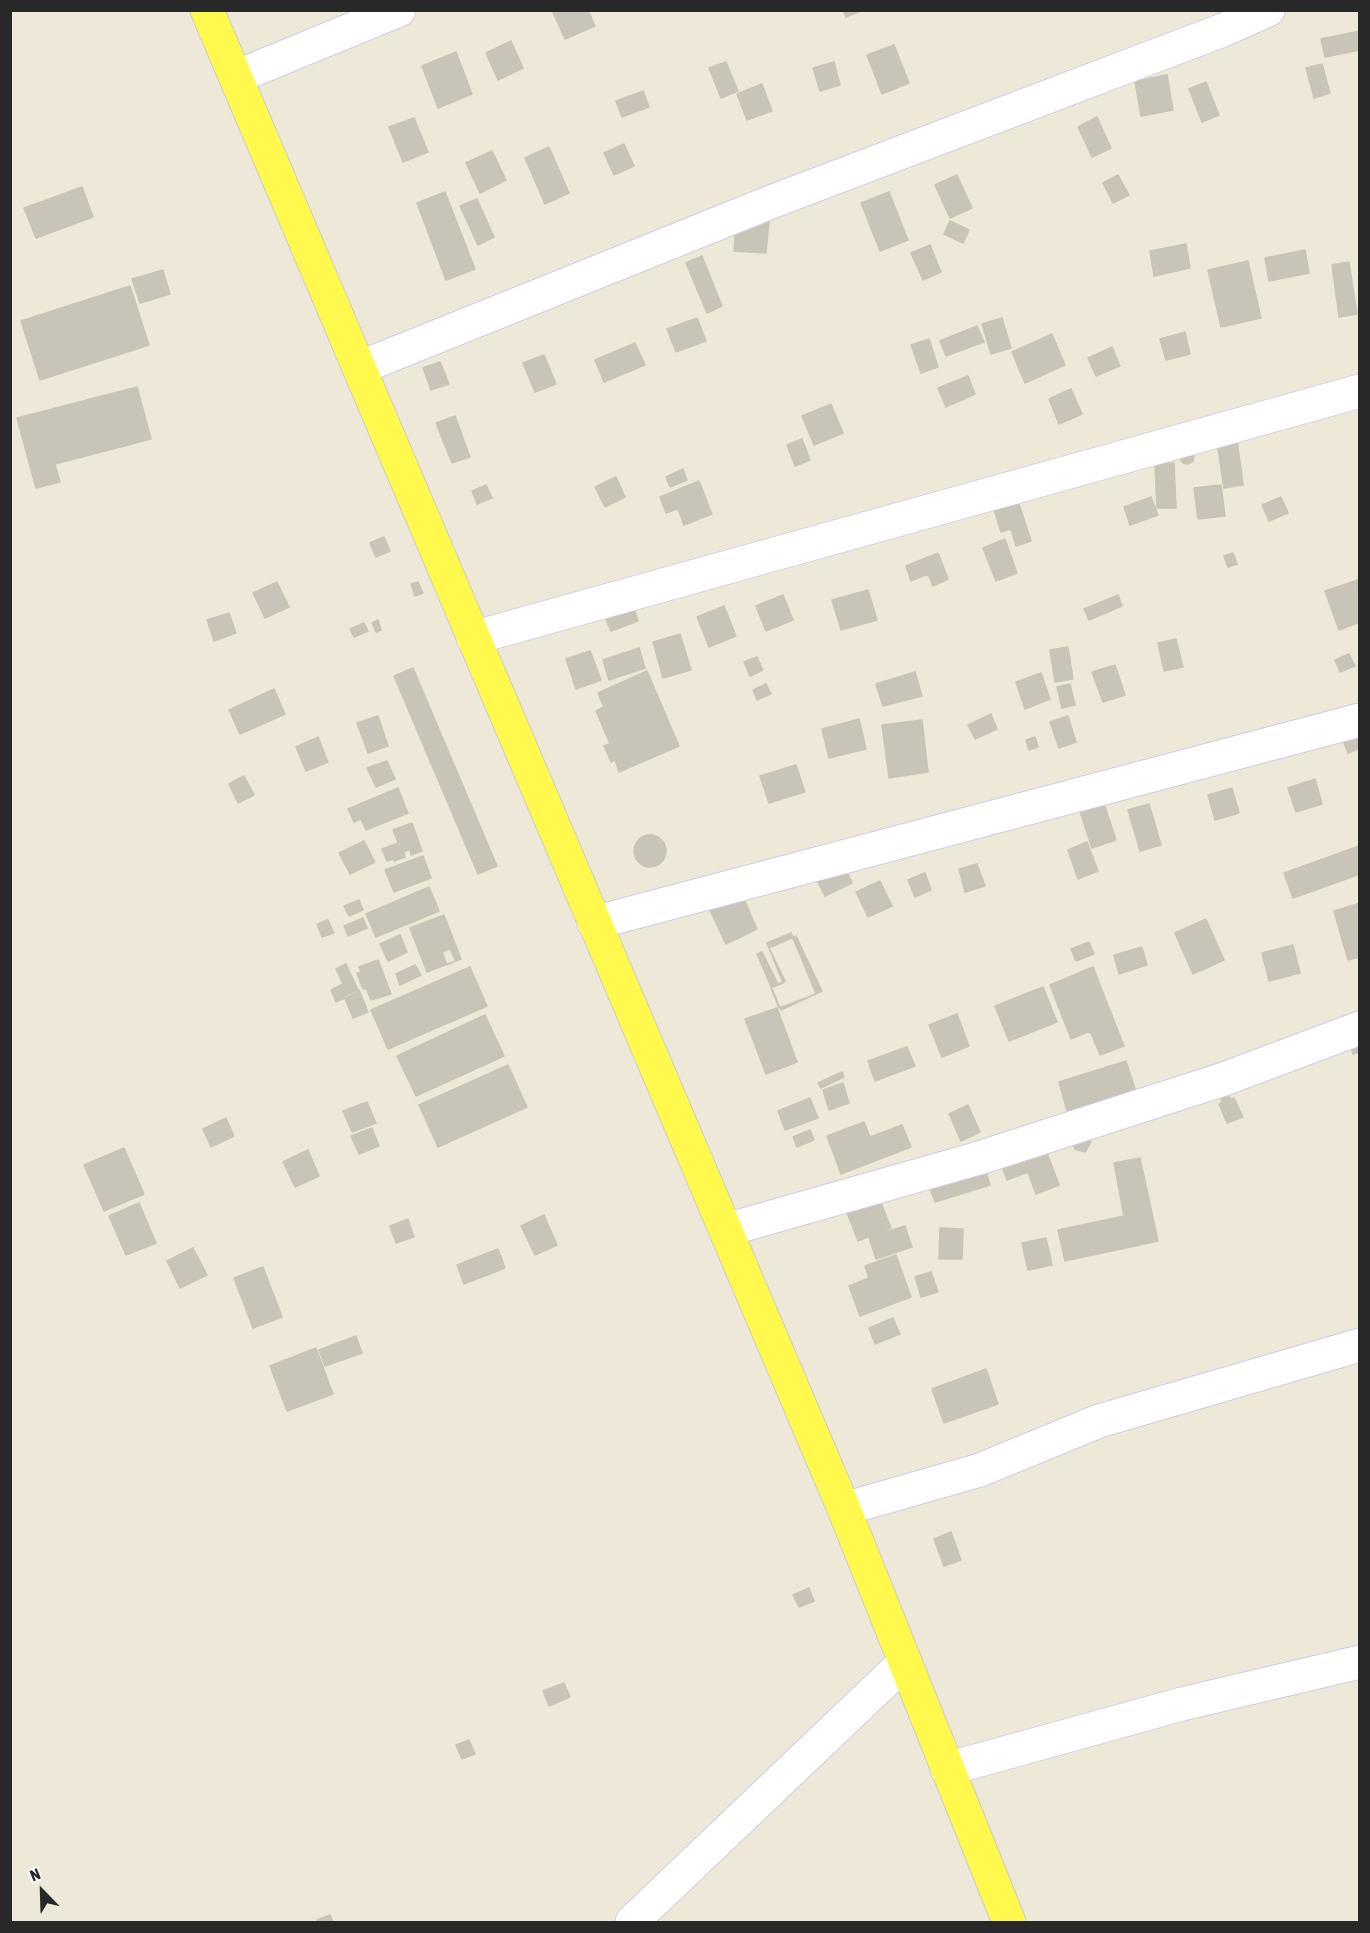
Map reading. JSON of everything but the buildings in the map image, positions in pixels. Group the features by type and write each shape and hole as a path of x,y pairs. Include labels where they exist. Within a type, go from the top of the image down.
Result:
{"main road":[{"path":"207,10 844,1509 1010,1923"}],"street":[{"path":"236,77 346,21 399,10"},
{"path":"359,368 771,202 1223,30 1268,10"},
{"path":"473,638 1359,391"},
{"path":"594,924 1359,720"},
{"path":"726,1230 1001,1151 1224,1079 1359,1028"},
{"path":"844,1509 980,1470 1099,1421 1359,1346"},
{"path":"632,1923 905,1662"},
{"path":"947,1768 1182,1704 1359,1662"}]}
